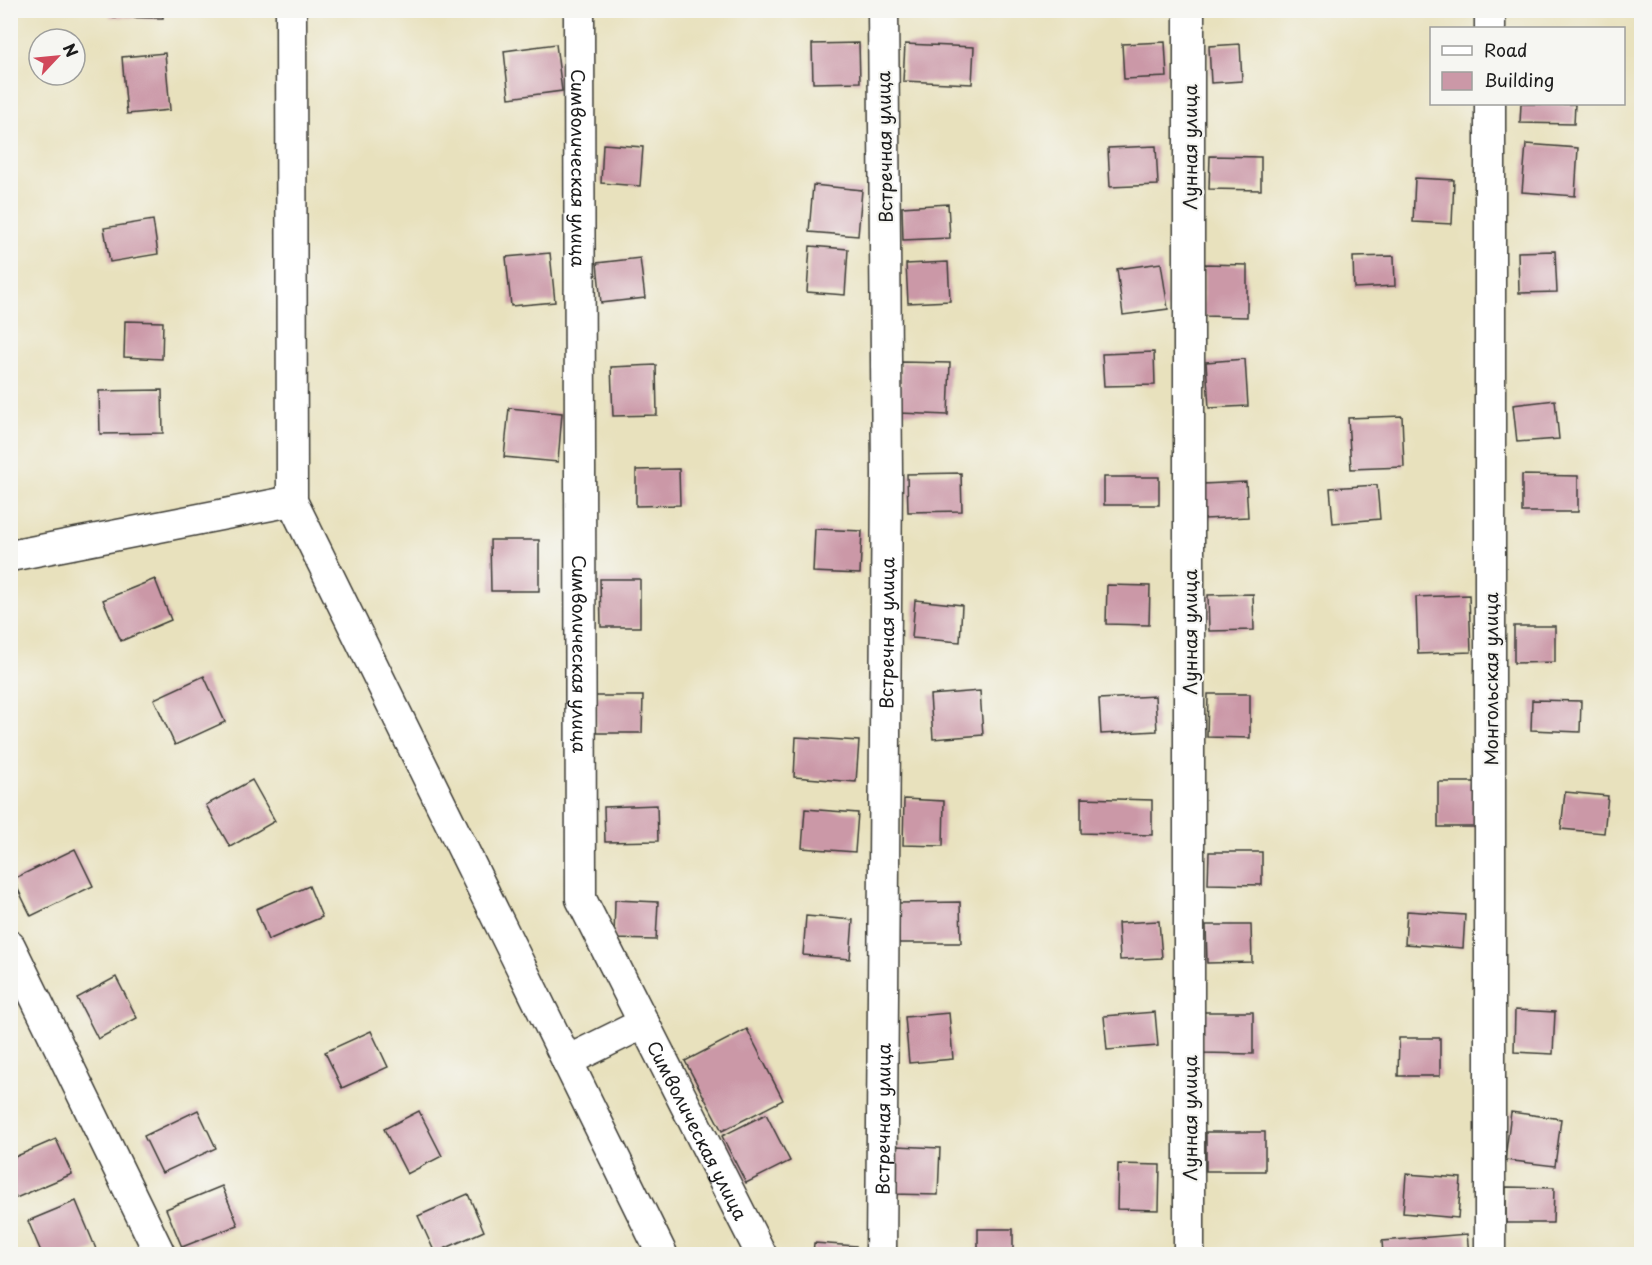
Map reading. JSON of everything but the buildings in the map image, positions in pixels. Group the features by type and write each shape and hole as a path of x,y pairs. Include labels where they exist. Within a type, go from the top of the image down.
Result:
{"street":[{"path":"291,10 292,501 662,1254"},
{"name":"Символическая улица","path":"579,10 581,899 761,1254"},
{"name":"Встречная улица","path":"881,1254 887,486 883,10"},
{"name":"Лунная улица","path":"1189,10 1189,1254"},
{"path":"1490,10 1490,27"},
{"name":"Монгольская улица","path":"1490,105 1490,1254"},
{"path":"10,556 292,501"},
{"path":"10,946 160,1254"},
{"path":"567,1061 644,1023"}]}
